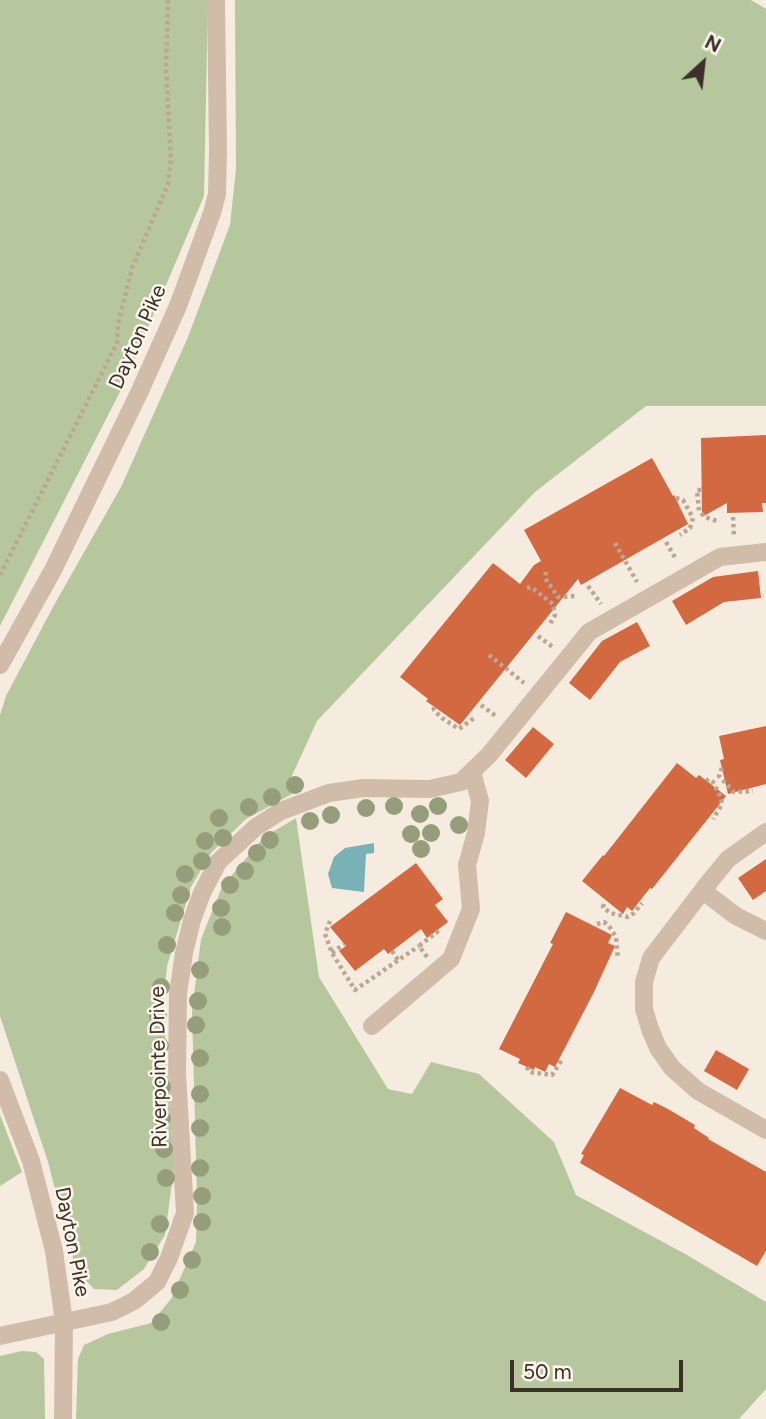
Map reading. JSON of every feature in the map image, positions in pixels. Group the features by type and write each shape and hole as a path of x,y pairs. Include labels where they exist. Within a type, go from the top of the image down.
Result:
{"street":[{"name":"Dayton Pike","path":"0,665 53,570 139,393 178,306 212,213 217,194 218,151 216,0"},
{"name":"Riverpointe Drive","path":"0,1336 112,1312 134,1301 157,1282 169,1258 186,1213 177,1074 178,994 192,920 218,862 256,827 281,811 329,793 363,788 429,789 461,782 489,755 589,632 720,557 766,552"},
{"path":"372,1026 451,959 471,909 467,865 476,833 480,801 471,772"},
{"path":"766,832 728,859 652,958 644,982 644,1009 658,1048 672,1068 698,1091 766,1130"},
{"path":"703,891 736,916 766,931"},
{"name":"Dayton Pike","path":"0,1080 31,1161 54,1251 64,1322 63,1419"}],"path":[{"path":"0,575 117,343 118,324 132,268 168,184 171,160 166,67 167,0"},
{"path":"701,490 697,491 699,511 705,517 716,520"},
{"path":"676,498 683,500 693,518 690,528 680,536"},
{"path":"733,517 734,539"},
{"path":"666,542 678,563"},
{"path":"615,543 639,585"},
{"path":"546,572 545,578 558,597 576,596"},
{"path":"588,586 601,604"},
{"path":"527,588 531,587 553,604 555,615 550,624"},
{"path":"538,636 556,650"},
{"path":"489,655 527,685"},
{"path":"481,705 500,719"},
{"path":"434,707 442,718 459,729 474,718"},
{"path":"722,768 719,776 734,792 753,791"},
{"path":"706,781 709,779 713,782 721,798 722,804 713,819"},
{"path":"604,904 603,907 610,913 628,916 634,914 642,903"},
{"path":"330,921 325,934 332,953 355,990 419,946"},
{"path":"597,924 604,922 616,937 618,959"},
{"path":"332,953 344,944"},
{"path":"392,951 398,960"},
{"path":"527,1068 529,1072 552,1075 563,1058"}],"green space":[{"path":"0,0 208,0 204,196 123,386 0,626"},
{"path":"235,0 751,0 766,9 766,406 646,406 535,492 317,721 290,780 292,794 246,819 211,853 191,887 167,966 163,1006 174,1168 165,1235 144,1269 117,1290 94,1289 76,1270 48,1162 0,1016 0,715 6,696 53,607 121,487 188,337 230,225 236,169"},
{"path":"296,818 319,977 388,1089 412,1094 431,1062 479,1074 554,1142 576,1195 687,1255 766,1302 766,1389 739,1419 76,1419 78,1359 84,1345 108,1334 151,1323 171,1299 196,1242 192,1011 201,939 222,887 264,837"},
{"path":"0,1115 22,1172 0,1186"},
{"path":"22,1351 36,1352 44,1359 45,1419 0,1419 0,1356"}],"water":[{"path":"374,843 374,853 366,854 364,892 332,888 328,874 334,857 345,848"}],"building":[{"path":"766,435 766,503 762,503 763,512 727,513 727,503 702,517 701,438"},
{"path":"652,458 688,524 581,585 578,579 460,725 426,701 428,699 400,677 493,563 520,584 534,565 541,561 524,530"},
{"path":"758,571 761,598 724,602 686,625 672,601 713,577"},
{"path":"637,622 650,646 620,662 590,700 569,683 602,641"},
{"path":"766,726 766,784 728,794 720,760 724,759 719,736"},
{"path":"533,727 554,744 526,778 505,760"},
{"path":"677,763 696,778 699,775 726,796 652,889 650,888 632,911 627,907 623,914 582,881"},
{"path":"766,859 766,891 753,900 738,878"},
{"path":"416,863 443,899 435,905 448,922 427,938 421,929 388,954 384,949 355,971 339,951 346,946 330,927"},
{"path":"566,912 612,935 608,943 615,946 555,1067 549,1064 545,1072 518,1063 520,1059 499,1049 553,944 550,943"},
{"path":"716,1050 749,1069 737,1090 704,1071"},
{"path":"620,1088 652,1105 654,1102 668,1109 695,1125 694,1128 708,1139 766,1172 766,1251 757,1266 580,1163 584,1155 581,1154"}]}
